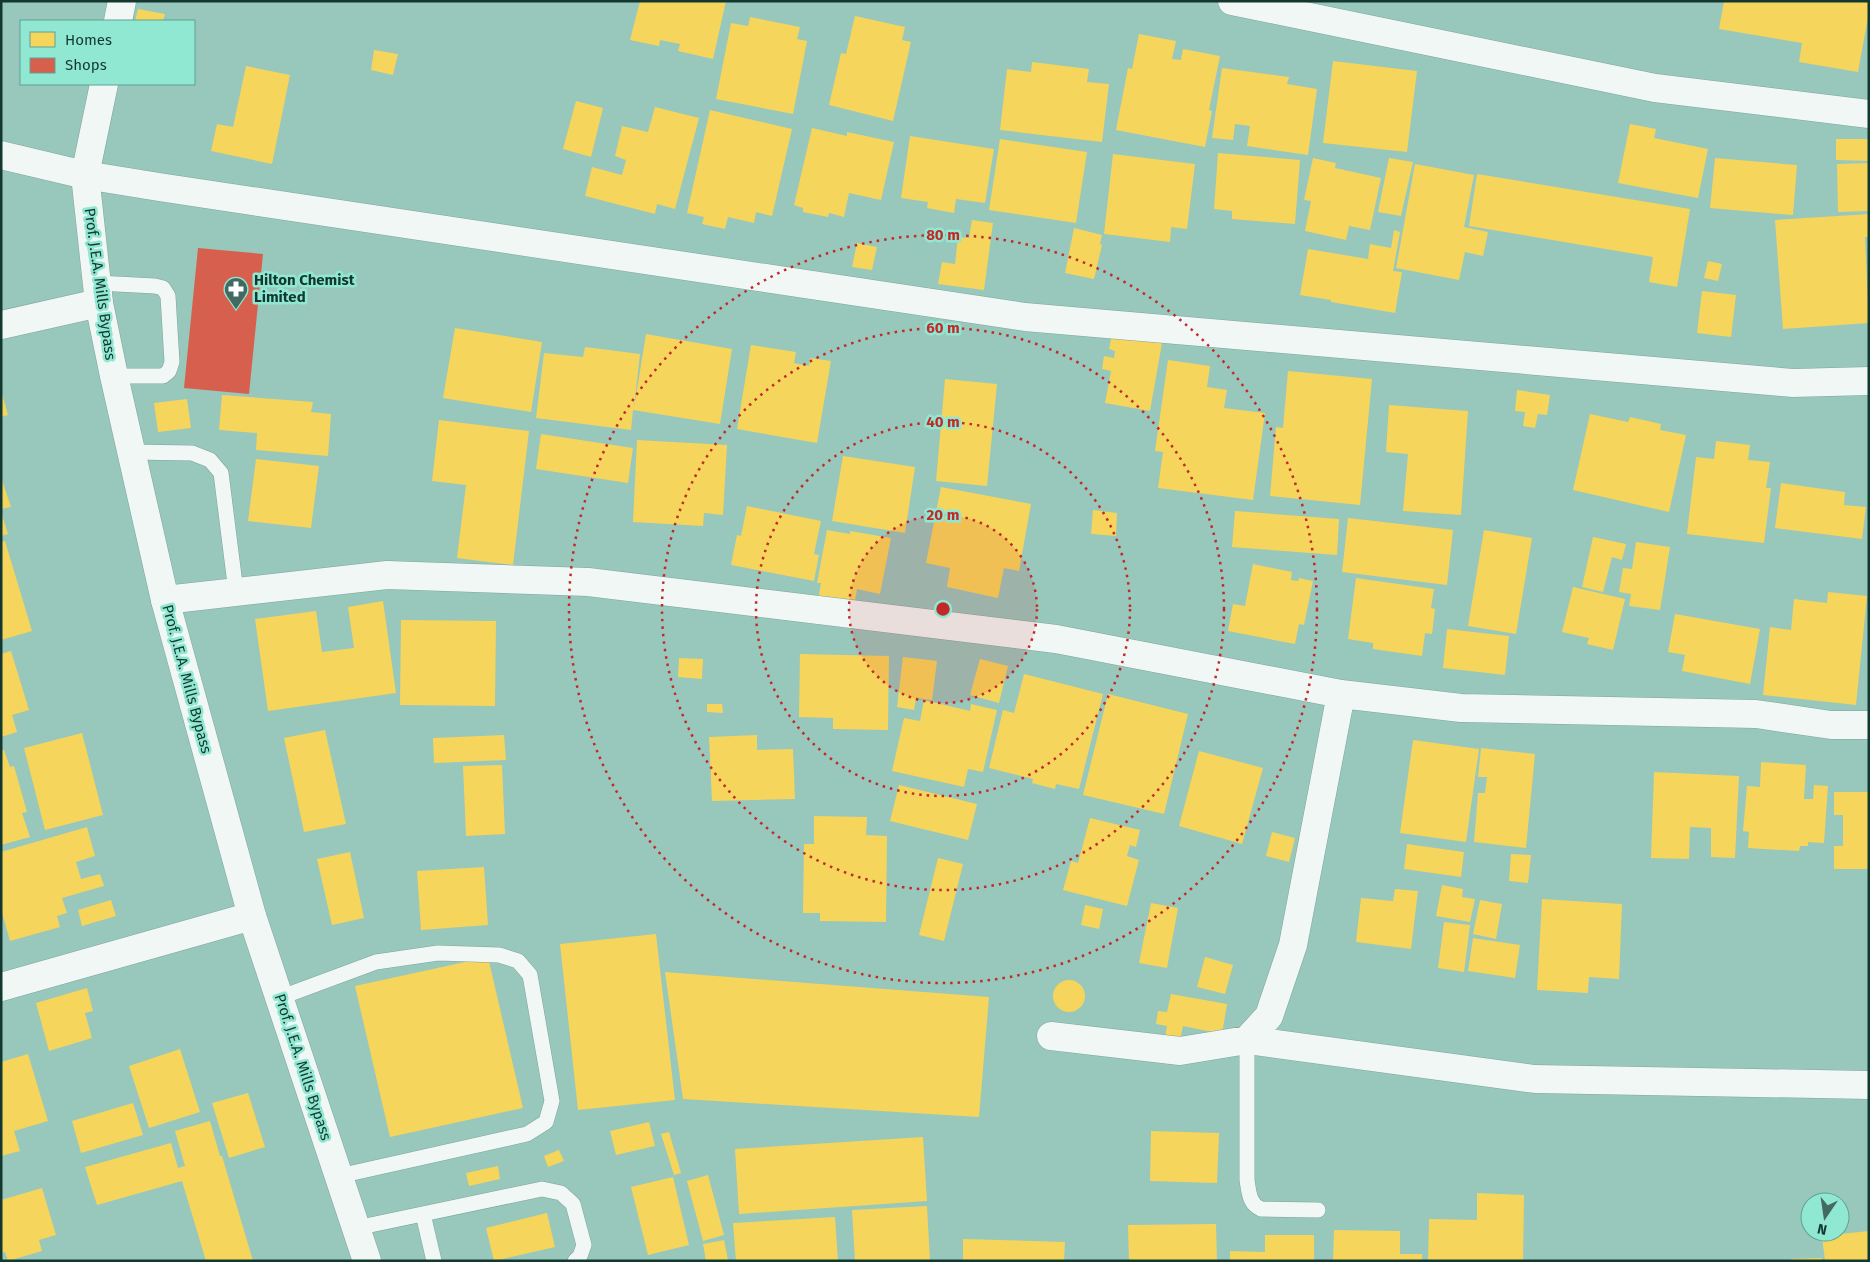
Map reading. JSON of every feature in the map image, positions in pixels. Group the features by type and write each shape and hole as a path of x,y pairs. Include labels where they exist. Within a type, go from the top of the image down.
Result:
{"street":[{"path":"118,20 122,1"},
{"path":"1232,1 1655,88 1869,114"},
{"name":"Prof. J.E.A. Mills Bypass","path":"104,85 85,175 98,293 131,452 165,600 252,916 367,1261"},
{"path":"1,155 85,175 1025,317 1793,383 1869,381"},
{"path":"1,325 98,293"},
{"path":"165,600 387,575 588,582 1056,639 1341,694 1461,708 1756,714 1831,725 1869,725"},
{"path":"1247,1040 1269,1016 1293,945 1341,694"},
{"path":"1,987 252,916"},
{"path":"1051,1036 1180,1051 1247,1040 1535,1078 1869,1085"}],"lane":[{"path":"98,293 155,286 163,288 168,296 172,362 169,371 163,376 114,376"},
{"path":"131,452 192,453 210,460 221,472 236,592"},
{"path":"279,998 376,962 438,953 499,955 518,961 530,975 552,1101 546,1122 527,1134 339,1176"},
{"path":"1247,1040 1247,1180 1251,1200 1262,1209 1318,1210"},
{"path":"356,1228 542,1189 560,1193 573,1204 584,1245 580,1256 575,1261"},
{"path":"423,1214 434,1261"}],"building: Homes":[{"path":"640,1 726,1 713,59 678,51 680,44 660,40 659,46 630,40"},
{"path":"1724,1 1869,1 1869,12 1858,72 1799,62 1802,43 1719,29"},
{"path":"138,9 165,14 163,20 135,20"},
{"path":"855,16 905,27 902,40 911,42 893,121 829,105 841,53 846,54"},
{"path":"750,17 800,27 797,39 807,41 793,114 716,99 731,23 748,26"},
{"path":"1139,34 1176,41 1172,59 1181,60 1183,49 1220,56 1209,110 1212,111 1205,147 1116,130 1128,68 1132,69"},
{"path":"374,50 398,54 393,75 371,70"},
{"path":"1333,61 1417,71 1407,152 1323,143"},
{"path":"1032,62 1089,69 1087,82 1109,84 1102,142 1000,130 1007,69 1031,72"},
{"path":"246,66 290,75 272,164 211,151 217,124 233,127"},
{"path":"1222,68 1289,77 1287,84 1317,89 1308,155 1247,146 1250,126 1235,124 1233,140 1212,138"},
{"path":"576,101 603,108 591,157 563,149"},
{"path":"655,107 699,118 675,209 657,204 655,214 585,196 592,167 622,175 626,160 615,156 622,126 648,132"},
{"path":"710,110 792,129 772,216 756,212 754,223 728,217 725,229 702,224 704,217 687,213"},
{"path":"1630,124 1656,129 1654,138 1708,149 1698,198 1618,183"},
{"path":"812,128 847,136 847,132 894,142 881,200 849,193 844,217 829,213 828,217 803,212 803,208 794,205"},
{"path":"910,136 994,149 985,203 956,199 954,213 927,208 928,202 901,198"},
{"path":"1000,139 1087,152 1076,223 989,210"},
{"path":"1836,139 1869,139 1869,161 1836,160"},
{"path":"1218,153 1300,160 1295,224 1232,219 1232,211 1214,209"},
{"path":"1113,154 1195,164 1187,229 1171,227 1170,242 1104,234"},
{"path":"1313,158 1336,163 1335,168 1381,178 1370,230 1349,226 1346,240 1305,231 1311,201 1304,200"},
{"path":"1389,158 1413,162 1401,216 1378,212"},
{"path":"1715,158 1797,165 1793,215 1710,208"},
{"path":"1869,163 1869,211 1838,212 1837,164"},
{"path":"1415,164 1474,175 1464,227 1488,232 1483,256 1465,252 1459,280 1396,268"},
{"path":"1477,174 1690,209 1677,287 1649,282 1653,257 1469,226"},
{"path":"1869,214 1869,237 1865,237 1869,323 1783,329 1775,220"},
{"path":"972,220 993,223 984,290 938,284 942,262 955,264 958,237 969,238"},
{"path":"1074,228 1102,235 1100,244 1102,245 1094,279 1065,273"},
{"path":"1394,230 1400,232 1393,271 1402,272 1395,313 1300,295 1308,249 1368,259 1370,244 1391,248"},
{"path":"857,243 877,247 872,270 852,267"},
{"path":"1708,261 1722,264 1718,281 1704,278"},
{"path":"1702,291 1736,295 1731,337 1697,333"},
{"path":"455,328 542,342 531,412 443,398"},
{"path":"646,334 732,349 720,424 633,410 631,430 536,418 544,353 583,357 585,347 640,354 634,408"},
{"path":"1112,334 1162,343 1150,411 1105,403 1111,371 1102,369 1104,356 1114,358 1115,351 1109,349"},
{"path":"751,345 796,352 794,363 809,366 810,358 831,361 817,443 737,429"},
{"path":"1168,360 1210,366 1207,387 1227,390 1224,408 1265,413 1253,500 1158,488 1163,452 1155,451"},
{"path":"1288,371 1372,379 1360,505 1270,496 1276,427 1283,428"},
{"path":"945,379 997,384 987,486 936,481"},
{"path":"1,390 8,415 1,417"},
{"path":"1517,390 1550,395 1547,415 1538,414 1535,428 1523,426 1525,412 1515,411"},
{"path":"222,395 313,402 311,412 331,414 328,456 256,450 257,433 219,430"},
{"path":"187,399 191,428 158,432 154,403"},
{"path":"1389,405 1468,411 1461,515 1403,511 1408,454 1386,452"},
{"path":"1590,414 1628,422 1630,417 1661,424 1660,430 1686,435 1669,512 1573,490"},
{"path":"439,420 529,431 513,565 457,558 466,485 432,481"},
{"path":"541,434 633,448 628,483 536,469"},
{"path":"637,440 727,445 723,515 704,513 703,526 633,522"},
{"path":"1716,441 1750,445 1748,460 1770,462 1766,488 1771,488 1764,543 1687,534 1696,457 1714,459"},
{"path":"843,456 915,467 905,533 832,521"},
{"path":"256,459 319,466 311,528 248,521"},
{"path":"1,477 11,507 1,509"},
{"path":"1781,483 1845,492 1844,505 1866,507 1862,539 1775,528"},
{"path":"941,487 1031,504 1019,571 1004,568 998,598 947,587 950,568 926,563"},
{"path":"747,506 821,521 814,554 819,555 814,581 731,565 737,535 741,536"},
{"path":"1093,510 1117,513 1116,536 1091,534"},
{"path":"1235,511 1339,519 1337,555 1232,547"},
{"path":"1,512 8,534 1,536"},
{"path":"1348,518 1453,530 1447,585 1342,572"},
{"path":"827,530 850,534 850,531 891,538 880,594 857,589 853,612 817,605 821,583 817,583"},
{"path":"1484,530 1532,538 1516,634 1468,626"},
{"path":"1593,537 1626,544 1622,560 1612,557 1603,592 1582,587"},
{"path":"5,541 32,631 1,640 1,542"},
{"path":"1636,542 1670,547 1660,610 1629,606 1631,594 1619,592 1623,568 1632,569"},
{"path":"1253,564 1292,572 1291,580 1298,581 1299,578 1313,581 1304,625 1299,624 1295,644 1228,631 1233,604 1245,606"},
{"path":"1356,578 1434,589 1431,608 1435,609 1432,634 1425,633 1422,656 1373,649 1373,643 1348,639"},
{"path":"1573,587 1625,599 1613,650 1587,644 1589,638 1562,632"},
{"path":"1828,592 1867,596 1856,705 1763,695 1770,627 1791,630 1794,599 1827,603"},
{"path":"383,601 396,693 268,711 255,619 316,611 322,652 354,648 348,607"},
{"path":"1675,614 1760,629 1750,684 1682,671 1685,655 1668,652"},
{"path":"401,620 496,621 495,706 400,705"},
{"path":"1447,629 1509,636 1505,675 1443,668"},
{"path":"11,651 29,710 12,715 17,732 1,737 1,654"},
{"path":"800,654 889,656 888,730 833,729 833,718 799,717"},
{"path":"903,657 937,661 932,700 916,698 914,710 897,707"},
{"path":"679,658 703,659 702,679 678,677"},
{"path":"980,659 1008,666 999,703 970,695"},
{"path":"1024,674 1103,694 1079,789 1056,784 1055,789 1032,783 1033,779 989,768 1003,710 1014,713"},
{"path":"1108,694 1188,714 1164,814 1083,795"},
{"path":"924,700 970,711 971,704 997,710 983,772 968,769 964,787 892,771 904,718 920,721"},
{"path":"707,704 722,704 723,713 707,712"},
{"path":"325,730 346,824 304,832 284,738"},
{"path":"82,733 103,815 45,830 24,748"},
{"path":"504,735 506,760 434,763 433,738"},
{"path":"757,735 757,750 793,749 795,799 712,801 709,737"},
{"path":"1413,740 1479,749 1466,842 1400,833"},
{"path":"1481,748 1535,754 1526,848 1474,842 1478,793 1485,793 1487,777 1478,777"},
{"path":"1,750 4,750 10,767 14,766 27,812 22,813 30,837 1,845"},
{"path":"1199,751 1263,768 1242,844 1179,826"},
{"path":"1761,762 1806,765 1804,799 1813,799 1814,785 1828,786 1824,843 1808,842 1808,846 1800,846 1799,851 1748,848 1749,832 1743,831 1747,786 1760,787"},
{"path":"502,765 505,834 466,836 463,766"},
{"path":"1654,772 1739,776 1735,858 1711,857 1711,828 1690,827 1689,859 1651,858"},
{"path":"899,785 977,804 968,840 890,821"},
{"path":"1834,792 1869,792 1869,869 1834,869 1834,846 1843,846 1843,815 1834,815"},
{"path":"814,816 867,817 866,835 887,836 886,922 820,921 820,913 803,913 804,844 814,844"},
{"path":"1090,818 1140,830 1136,847 1130,845 1127,856 1139,860 1127,906 1063,890 1071,861 1078,863"},
{"path":"87,827 95,856 76,862 81,879 100,874 104,886 62,898 67,913 57,916 60,927 10,941 1,909 1,852"},
{"path":"1272,832 1295,838 1289,862 1266,856"},
{"path":"1407,844 1464,852 1461,877 1404,869"},
{"path":"350,852 364,918 332,925 317,859"},
{"path":"1511,854 1531,855 1528,883 1509,881"},
{"path":"938,858 963,864 944,941 919,935"},
{"path":"484,867 488,925 421,930 417,871"},
{"path":"1442,885 1463,889 1462,897 1475,899 1470,922 1436,916"},
{"path":"1395,889 1418,891 1411,949 1356,942 1361,898 1393,901"},
{"path":"1542,899 1622,904 1619,979 1589,977 1588,993 1537,990"},
{"path":"111,900 116,916 82,926 78,910"},
{"path":"1480,900 1502,904 1496,939 1473,934"},
{"path":"1151,903 1178,908 1167,968 1139,963"},
{"path":"1085,905 1103,909 1099,929 1081,925"},
{"path":"1444,922 1470,925 1464,972 1438,968"},
{"path":"656,934 675,1100 578,1110 560,944"},
{"path":"1473,938 1520,945 1515,978 1468,971"},
{"path":"488,957 523,1108 390,1137 355,986"},
{"path":"1205,957 1233,965 1225,994 1197,987"},
{"path":"665,972 989,997 979,1117 683,1099"},
{"path":"1069,980 1081,984 1085,996 1081,1008 1069,1012 1057,1008 1053,996 1057,984"},
{"path":"87,988 93,1011 85,1013 92,1038 49,1051 36,1003"},
{"path":"1171,994 1227,1004 1222,1034 1183,1026 1180,1040 1165,1037 1167,1026 1156,1024 1158,1011 1167,1012"},
{"path":"180,1049 200,1112 149,1128 129,1066"},
{"path":"28,1054 48,1121 14,1131 20,1151 1,1156 1,1062"},
{"path":"248,1093 265,1147 229,1158 212,1103"},
{"path":"133,1103 143,1135 81,1153 72,1121"},
{"path":"210,1121 253,1261 206,1261 182,1181 97,1205 85,1167 171,1143 178,1168 185,1166 175,1131"},
{"path":"649,1122 655,1146 616,1155 610,1131"},
{"path":"1151,1131 1219,1133 1217,1183 1150,1181"},
{"path":"669,1132 681,1173 674,1175 661,1134"},
{"path":"923,1137 927,1201 739,1214 735,1149"},
{"path":"559,1150 564,1161 548,1167 544,1156"},
{"path":"498,1166 500,1179 469,1186 466,1173"},
{"path":"708,1175 724,1235 703,1241 687,1181"},
{"path":"673,1177 689,1245 648,1255 631,1187"},
{"path":"42,1188 56,1235 39,1240 42,1251 8,1261 5,1252 1,1253 1,1200"},
{"path":"1477,1193 1524,1195 1523,1261 1428,1261 1429,1219 1477,1220"},
{"path":"927,1206 930,1261 855,1261 852,1210"},
{"path":"547,1213 555,1247 494,1261 486,1228"},
{"path":"835,1217 838,1261 736,1261 733,1223"},
{"path":"1216,1224 1217,1261 1129,1261 1128,1225"},
{"path":"1334,1230 1400,1231 1400,1254 1422,1254 1422,1261 1333,1261"},
{"path":"1869,1231 1869,1261 1825,1261 1823,1242 1850,1242 1850,1233"},
{"path":"1265,1235 1314,1235 1314,1261 1230,1261 1230,1251 1265,1252"},
{"path":"963,1239 1065,1242 1064,1261 963,1261"},
{"path":"724,1240 728,1260 706,1261 703,1244"},
{"path":"1822,1258 1822,1261 1791,1261 1791,1259"}],"building: Shops":[{"path":"198,248 263,254 249,394 184,388"}],"place":[{"name":"Hilton Chemist Limited","path":"236,310"}]}
